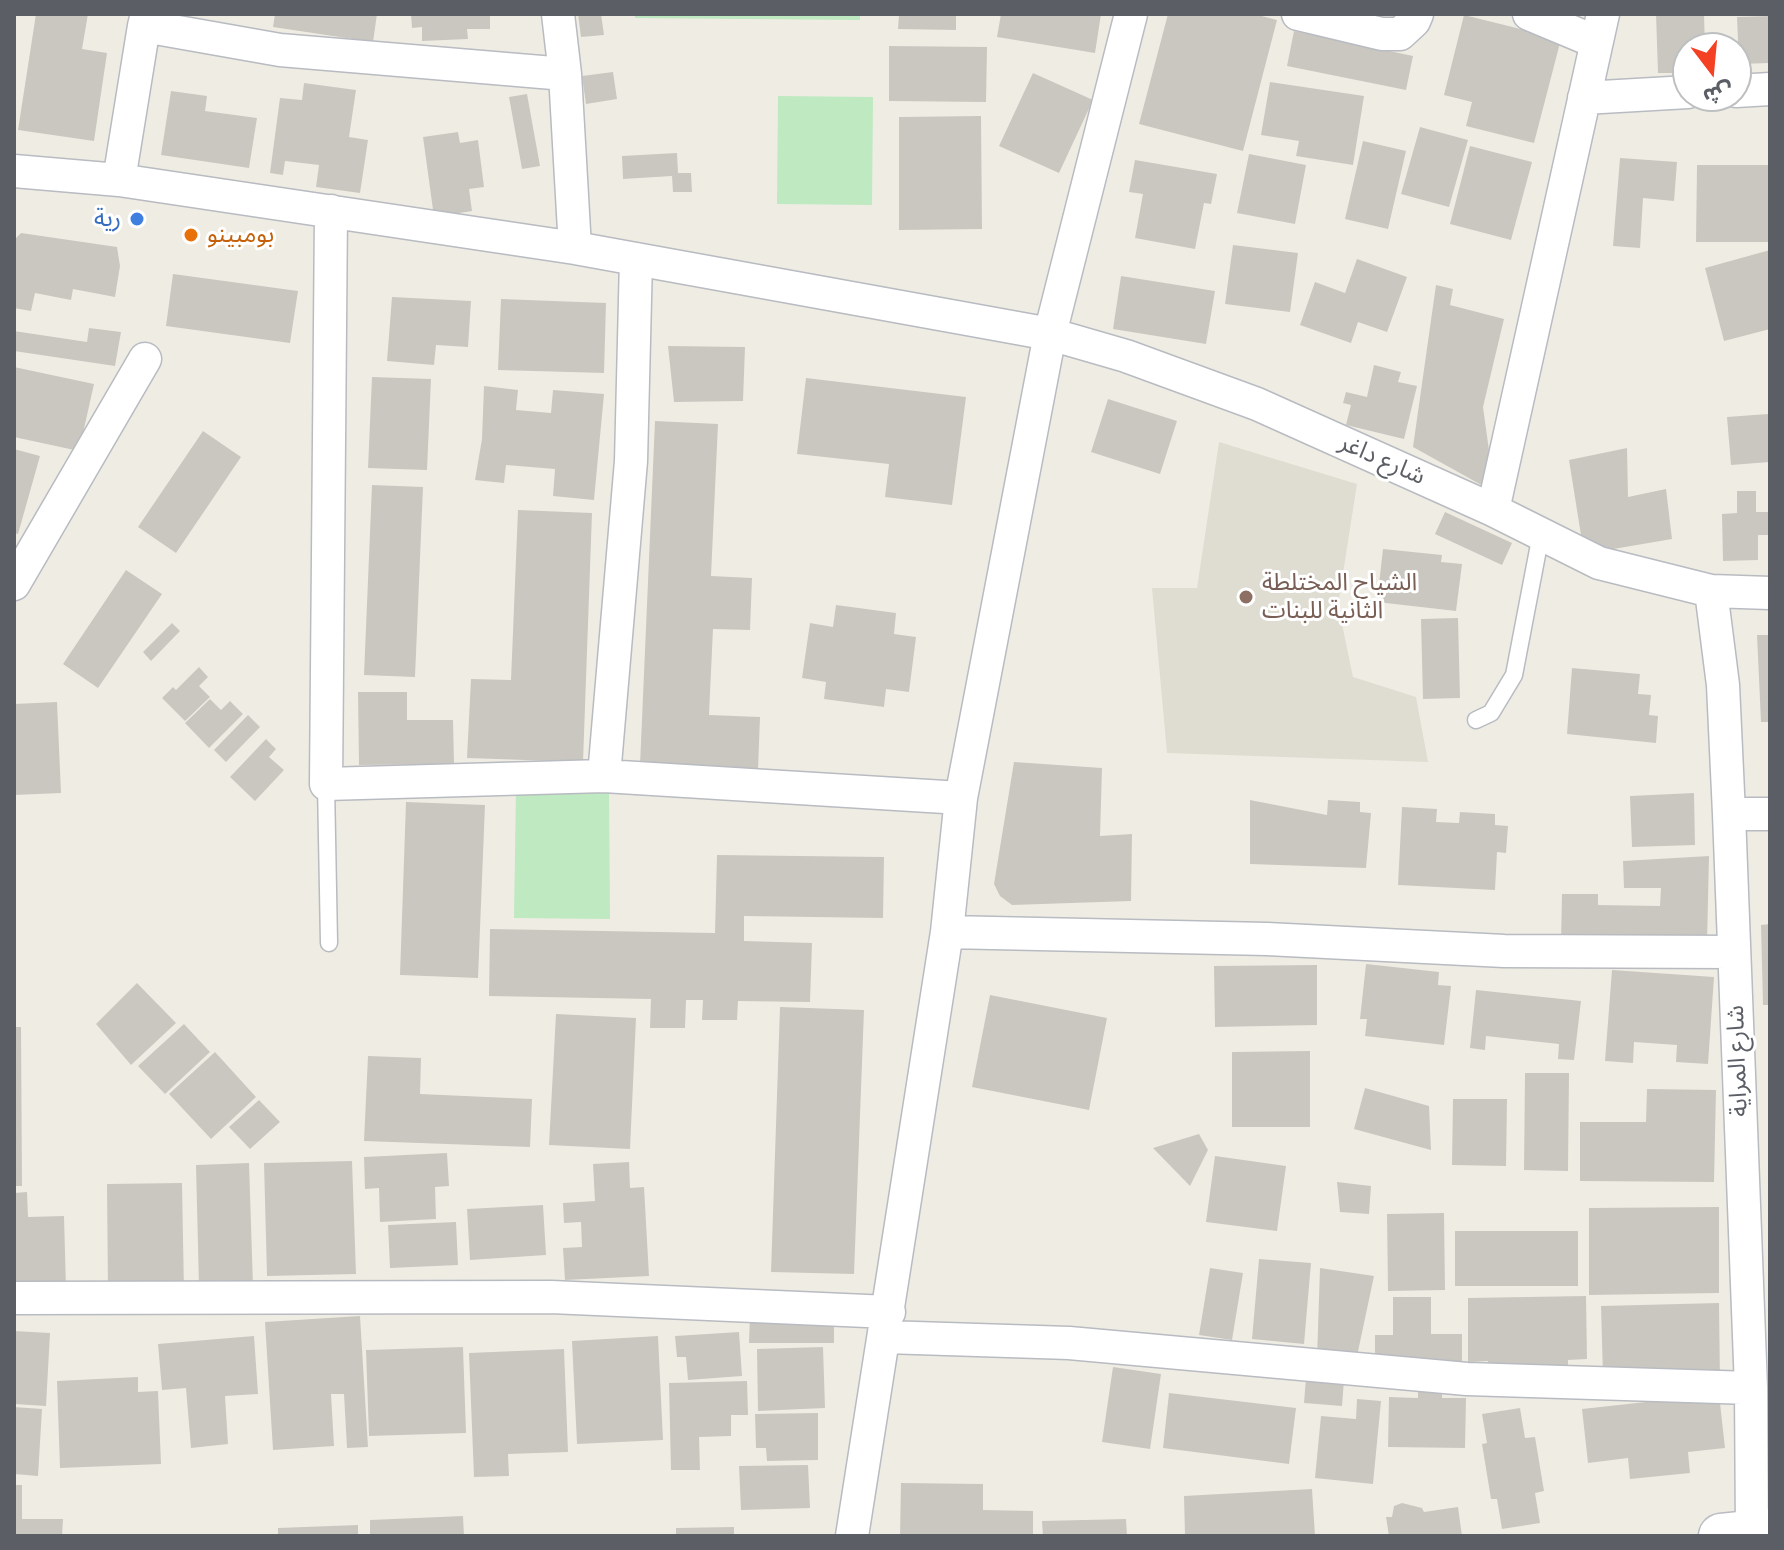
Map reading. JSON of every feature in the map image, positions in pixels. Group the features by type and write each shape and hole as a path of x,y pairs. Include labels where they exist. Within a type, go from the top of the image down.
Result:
{"street":[{"path":"558,14 565,74 575,248"},
{"path":"852,1536 947,932 961,798 1050,334 1131,14"},
{"path":"1298,14 1382,34 1400,34 1417,14"},
{"path":"1493,510 1599,28 1529,14"},
{"path":"119,180 146,20 280,50 565,74"},
{"path":"1584,98 1672,93"},
{"name":"شارع داغر","path":"14,171 119,180 575,248 1050,334 1126,356 1257,404 1493,510 1599,563 1711,591 1770,593"},
{"path":"331,211 326,784 604,776 961,798"},
{"path":"604,776 631,461 636,259"},
{"path":"14,584 145,359"},
{"name":"شارع المراية","path":"1711,591 1723,685 1751,1388 1760,1460 1749,1534"},
{"path":"1729,814 1770,814"},
{"path":"947,932 1267,939 1504,951 1733,952"},
{"path":"14,1298 551,1297 887,1324 1467,1379 1751,1388"}],"lane":[{"path":"1476,720 1491,713 1514,675 1541,534"},
{"path":"326,784 329,943"}],"shaded area":[{"name":"الشياح المختلطة الثانية للبنات","path":"1219,442 1357,484 1338,605 1353,677 1416,697 1428,762 1167,753 1152,588 1197,588"}],"green space":[{"path":"635,14 860,14 860,20 635,18"},
{"path":"778,96 873,97 872,205 777,204"},
{"path":"516,790 609,791 610,919 514,918"}],"building":[{"path":"36,14 88,14 82,49 107,53 94,141 18,130"},
{"path":"275,14 377,14 373,42 273,27"},
{"path":"411,14 490,14 490,29 467,29 468,39 422,41 422,27 412,28"},
{"path":"578,14 601,14 604,35 581,37"},
{"path":"899,14 956,14 956,30 898,29"},
{"path":"1001,14 1101,14 1095,53 997,37"},
{"path":"1168,14 1254,14 1277,20 1243,151 1139,124"},
{"path":"1656,14 1704,14 1705,32 1672,32 1672,73 1658,73"},
{"path":"1464,15 1561,39 1534,143 1466,126 1472,102 1444,95"},
{"path":"1770,16 1770,63 1752,64 1752,32 1738,32 1737,17"},
{"path":"1294,31 1413,56 1406,90 1287,66"},
{"path":"889,46 987,47 986,102 889,101"},
{"path":"613,72 617,99 586,104 582,76"},
{"path":"1033,73 1093,100 1059,173 999,146"},
{"path":"1270,82 1364,96 1353,165 1296,156 1299,141 1261,135"},
{"path":"304,83 356,90 349,137 368,140 360,193 316,187 319,165 285,161 283,175 270,173 280,98 302,100"},
{"path":"171,91 207,96 205,111 257,118 249,168 161,155"},
{"path":"527,94 540,166 522,169 509,97"},
{"path":"981,116 982,229 899,230 899,117"},
{"path":"1420,127 1468,140 1449,207 1401,194"},
{"path":"458,132 460,143 478,140 484,187 469,189 472,211 434,217 423,137"},
{"path":"1363,141 1406,151 1388,229 1345,219"},
{"path":"1470,146 1532,162 1511,240 1450,224"},
{"path":"677,153 678,173 691,173 692,192 673,192 672,176 623,179 622,156"},
{"path":"1249,154 1306,165 1295,224 1237,213"},
{"path":"1620,158 1677,162 1674,201 1643,198 1640,248 1613,246"},
{"path":"1135,160 1217,174 1211,204 1204,203 1195,249 1135,238 1143,194 1129,192"},
{"path":"1697,165 1770,165 1770,242 1696,242"},
{"path":"21,233 117,247 120,266 115,297 73,289 71,300 35,293 31,311 14,308 14,240"},
{"path":"1233,245 1298,253 1290,312 1225,304"},
{"path":"1770,250 1770,329 1724,341 1705,268"},
{"path":"1357,259 1407,277 1387,332 1358,322 1351,343 1300,325 1315,282 1345,293"},
{"path":"173,274 298,291 290,343 166,326"},
{"path":"1121,276 1215,291 1206,344 1113,329"},
{"path":"1436,285 1453,289 1450,305 1504,319 1483,407 1493,479 1485,487 1413,447"},
{"path":"392,297 471,301 468,347 436,345 434,365 387,361"},
{"path":"501,299 606,303 604,373 498,370"},
{"path":"89,328 121,332 115,366 14,351 14,331 87,342"},
{"path":"668,346 745,347 743,401 674,402"},
{"path":"1374,365 1401,372 1398,382 1417,386 1404,439 1346,425 1351,405 1343,403 1346,392 1367,397"},
{"path":"14,367 94,384 79,451 14,437"},
{"path":"372,377 431,379 427,470 368,468"},
{"path":"806,378 966,397 952,505 885,497 889,464 797,454"},
{"path":"484,386 518,390 516,410 551,413 553,390 604,394 594,500 553,496 555,469 506,465 504,483 475,480 482,439"},
{"path":"1108,399 1177,421 1160,474 1091,452"},
{"path":"1768,414 1770,462 1731,465 1727,417"},
{"path":"655,421 718,424 711,576 752,578 750,630 713,629 709,715 760,717 758,770 640,765"},
{"path":"203,431 241,457 176,553 138,527"},
{"path":"1627,448 1628,497 1666,489 1672,539 1584,554 1569,460"},
{"path":"14,449 40,456 18,534 14,533"},
{"path":"372,485 423,487 415,677 364,675"},
{"path":"1737,491 1756,491 1756,512 1770,512 1770,535 1758,535 1758,560 1723,561 1722,514 1737,513"},
{"path":"518,510 592,513 583,762 467,758 471,679 511,680"},
{"path":"1445,512 1512,543 1502,565 1435,534"},
{"path":"1383,549 1442,555 1441,562 1462,564 1456,611 1377,602"},
{"path":"126,570 162,594 98,688 63,664"},
{"path":"836,605 896,613 894,634 916,637 909,692 886,689 884,707 824,699 826,682 802,678 810,623 833,627"},
{"path":"1458,618 1460,698 1423,699 1421,619"},
{"path":"172,623 180,631 151,661 143,652"},
{"path":"1757,635 1770,635 1770,722 1761,722"},
{"path":"199,667 208,677 199,686 210,697 185,721 162,698 173,687 176,690"},
{"path":"1572,668 1640,674 1638,694 1651,695 1649,715 1658,716 1656,743 1567,734"},
{"path":"358,692 407,692 407,720 453,720 454,764 359,765"},
{"path":"210,699 221,710 230,701 243,714 209,748 185,723"},
{"path":"57,702 61,793 14,795 14,704"},
{"path":"248,715 260,727 226,762 214,750"},
{"path":"266,739 276,749 269,757 284,770 255,801 230,777"},
{"path":"1014,762 1102,768 1100,836 1132,834 1131,901 1012,905 1000,896 994,884"},
{"path":"1694,793 1695,845 1632,847 1630,796"},
{"path":"1250,800 1327,815 1328,800 1360,802 1360,812 1371,813 1366,868 1250,864"},
{"path":"406,802 485,805 478,978 400,975"},
{"path":"1402,807 1437,809 1436,822 1459,823 1460,812 1495,814 1495,825 1508,826 1506,853 1497,852 1495,890 1398,885"},
{"path":"717,855 884,857 883,918 744,916 744,941 812,943 810,1002 738,1001 737,1020 702,1020 703,1000 686,1000 685,1028 650,1028 651,999 489,996 490,929 715,933"},
{"path":"1709,856 1707,943 1561,941 1562,894 1598,894 1598,905 1660,906 1661,888 1624,888 1623,861"},
{"path":"1770,924 1770,1005 1763,1005 1761,925"},
{"path":"1366,964 1439,972 1438,985 1451,986 1444,1045 1365,1036 1367,1019 1360,1019"},
{"path":"1317,965 1317,1025 1215,1027 1214,966"},
{"path":"1612,970 1714,977 1708,1064 1676,1062 1677,1045 1634,1042 1633,1063 1605,1061"},
{"path":"137,983 176,1023 131,1065 96,1024"},
{"path":"1476,990 1581,1001 1574,1060 1558,1059 1559,1044 1486,1036 1485,1050 1470,1048"},
{"path":"990,995 1107,1018 1089,1110 972,1087"},
{"path":"780,1007 864,1010 854,1274 771,1272"},
{"path":"556,1014 636,1018 630,1149 549,1145"},
{"path":"184,1024 210,1052 165,1094 138,1066"},
{"path":"14,1027 21,1027 22,1186 14,1186"},
{"path":"1310,1051 1310,1127 1232,1127 1232,1052"},
{"path":"215,1052 256,1097 211,1139 169,1094"},
{"path":"368,1056 421,1058 420,1094 532,1099 530,1147 364,1141"},
{"path":"1525,1073 1569,1073 1568,1171 1524,1170"},
{"path":"1365,1088 1429,1106 1431,1150 1354,1129"},
{"path":"1647,1089 1716,1090 1714,1182 1580,1181 1580,1122 1646,1122"},
{"path":"1453,1099 1507,1099 1506,1166 1452,1165"},
{"path":"259,1100 280,1122 250,1149 229,1127"},
{"path":"1199,1134 1208,1150 1190,1186 1153,1148"},
{"path":"447,1153 449,1186 435,1187 436,1219 380,1222 379,1188 365,1189 364,1157"},
{"path":"1215,1156 1286,1166 1277,1231 1206,1222"},
{"path":"352,1161 356,1274 267,1276 264,1163"},
{"path":"629,1162 630,1188 644,1187 649,1276 565,1280 563,1248 582,1247 581,1222 564,1223 563,1203 595,1201 593,1164"},
{"path":"249,1163 253,1286 199,1287 196,1165"},
{"path":"1337,1182 1371,1186 1369,1214 1340,1212"},
{"path":"182,1183 184,1292 108,1293 107,1184"},
{"path":"27,1192 28,1217 64,1216 66,1289 14,1290 14,1193"},
{"path":"543,1205 546,1255 470,1260 467,1209"},
{"path":"1719,1207 1719,1293 1589,1295 1589,1208"},
{"path":"1444,1213 1445,1290 1388,1291 1387,1214"},
{"path":"456,1222 458,1265 390,1268 388,1225"},
{"path":"1455,1231 1578,1231 1578,1286 1455,1286"},
{"path":"1259,1259 1311,1263 1304,1344 1252,1339"},
{"path":"1210,1268 1243,1273 1232,1340 1199,1335"},
{"path":"1320,1268 1374,1276 1356,1361 1317,1359"},
{"path":"1586,1296 1587,1359 1568,1360 1568,1374 1488,1375 1488,1361 1468,1362 1468,1298"},
{"path":"1393,1297 1431,1297 1431,1334 1462,1334 1462,1366 1375,1366 1375,1335 1393,1335"},
{"path":"1719,1303 1720,1382 1603,1376 1601,1306"},
{"path":"750,1314 834,1315 834,1343 749,1343"},
{"path":"360,1316 368,1447 347,1448 344,1394 331,1394 334,1446 273,1450 265,1322"},
{"path":"14,1331 50,1333 46,1406 14,1404"},
{"path":"739,1332 742,1376 688,1380 686,1357 677,1357 675,1336"},
{"path":"254,1336 258,1394 225,1396 228,1444 191,1448 186,1388 162,1390 158,1344"},
{"path":"658,1336 663,1440 577,1444 572,1341"},
{"path":"463,1347 466,1433 369,1436 366,1350"},
{"path":"823,1347 825,1408 758,1411 757,1349"},
{"path":"564,1349 568,1452 508,1454 509,1476 474,1477 469,1353"},
{"path":"1113,1367 1161,1374 1150,1449 1102,1442"},
{"path":"138,1377 138,1392 158,1391 161,1464 60,1468 57,1381"},
{"path":"1306,1377 1344,1380 1342,1406 1304,1403"},
{"path":"747,1381 748,1415 731,1415 731,1436 699,1437 700,1470 671,1470 669,1383"},
{"path":"1418,1389 1442,1389 1442,1398 1466,1398 1465,1448 1388,1447 1389,1397 1418,1398"},
{"path":"1169,1393 1296,1408 1289,1464 1163,1448"},
{"path":"1719,1394 1725,1448 1688,1452 1690,1473 1630,1479 1628,1458 1588,1463 1582,1409"},
{"path":"1357,1399 1381,1401 1373,1484 1315,1478 1321,1416 1356,1419"},
{"path":"14,1407 42,1409 38,1476 14,1474"},
{"path":"1520,1408 1525,1438 1535,1437 1544,1491 1535,1493 1540,1523 1502,1529 1497,1499 1491,1499 1482,1444 1487,1443 1482,1414"},
{"path":"818,1413 818,1460 767,1461 766,1448 756,1448 755,1414"},
{"path":"808,1465 810,1508 741,1510 739,1466"},
{"path":"901,1483 983,1484 983,1510 1033,1511 1033,1536 900,1536"},
{"path":"14,1485 22,1485 22,1519 63,1519 62,1536 14,1536"},
{"path":"1312,1489 1315,1536 1185,1536 1184,1496"},
{"path":"1402,1503 1422,1508 1424,1512 1458,1507 1462,1536 1389,1536 1386,1517 1392,1517 1394,1506"},
{"path":"463,1516 464,1536 370,1536 370,1520"},
{"path":"1126,1519 1127,1536 1043,1536 1042,1521"},
{"path":"358,1525 358,1536 278,1536 278,1528"},
{"path":"734,1527 734,1536 676,1536 676,1528"}],"place":[{"name":"رية","path":"137,219"},
{"name":"بومبينو","path":"191,235"},
{"name":"الشياح المختلطة الثانية للبنات","path":"1246,597"}]}
